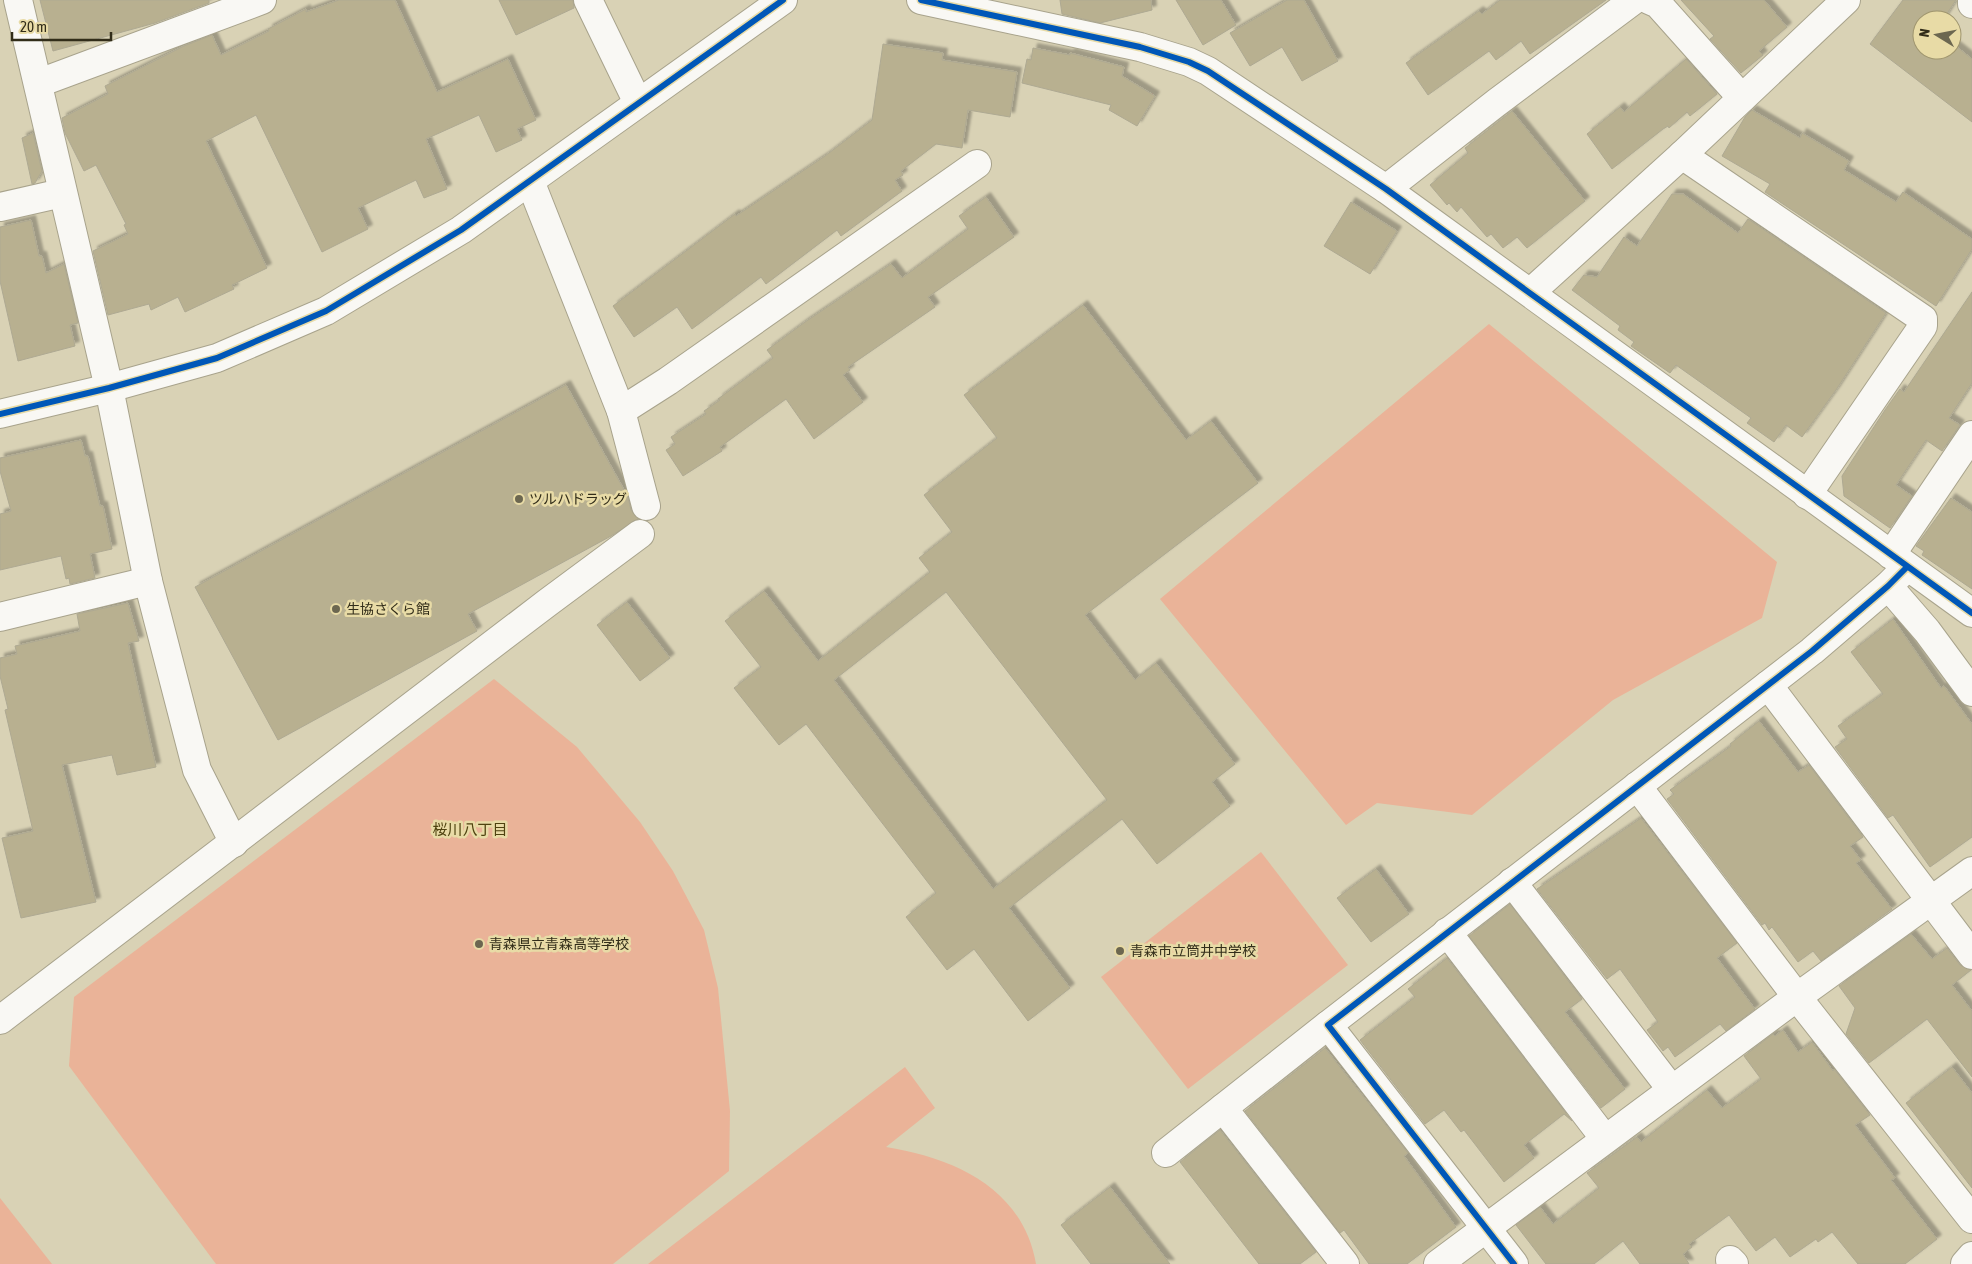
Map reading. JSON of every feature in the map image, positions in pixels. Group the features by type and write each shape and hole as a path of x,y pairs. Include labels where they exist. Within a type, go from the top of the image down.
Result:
{"street":[{"path":"18,0 109,388 148,581 196,770 234,843"},
{"path":"39,83 262,0"},
{"path":"588,0 638,103"},
{"path":"0,414 109,388 217,358 326,311 461,230 783,0"},
{"path":"921,0 1140,47 1189,62 1208,71 1386,189 1531,292 1807,495 1895,569 1972,613"},
{"path":"1386,189 1504,97 1634,0"},
{"path":"1649,0 1658,4 1742,98"},
{"path":"1531,292 1682,155 1846,0"},
{"path":"1682,155 1923,319 1923,326 1807,495"},
{"path":"621,411 668,381 977,164"},
{"path":"530,181 621,411 646,506"},
{"path":"0,207 62,192"},
{"path":"1166,1152 1447,932 1812,651 1895,569 1972,435"},
{"path":"0,1020 547,602 640,534"},
{"path":"1895,569 1926,631 1972,692"},
{"path":"0,617 148,581"},
{"path":"1768,685 1929,902 1972,955"},
{"path":"1637,786 1797,997 1972,1219"},
{"path":"1438,1264 1797,997 1972,871"},
{"path":"1512,882 1672,1090"},
{"path":"1447,932 1605,1139"},
{"path":"1328,1025 1514,1264"},
{"path":"1223,1108 1345,1264"},
{"path":"1965,1264 1972,1256"}],"shaded area":[{"path":"1489,324 1777,562 1762,618 1613,700 1472,815 1377,803 1346,825 1160,599"},
{"name":"青森県立青森高等学校","path":"494,679 577,747 640,822 673,871 704,930 718,988 730,1111 729,1171 613,1264 216,1264 69,1066 74,997"},
{"path":"1261,852 1348,965 1188,1089 1101,977"},
{"path":"905,1067 935,1108 886,1147 936,1159 982,1181 1001,1196 1017,1215 1029,1238 1036,1264 648,1264"},
{"path":"0,1198 52,1264 0,1264"}],"building":[{"path":"40,0 209,0 209,3 155,23 53,51"},
{"path":"339,0 395,0 437,92 508,59 536,120 517,129 522,140 496,152 479,115 426,139 447,189 424,198 416,180 358,208 368,229 322,252 256,115 206,141 267,268 232,285 234,289 185,312 178,297 151,310 149,304 108,315 93,251 128,234 124,225 126,224 96,165 84,171 65,133 62,118 108,94 105,86 184,46 212,35 221,55 269,31 268,29 306,9 306,12"},
{"path":"499,0 573,0 574,8 516,35"},
{"path":"1060,0 1151,0 1152,10 1100,23 1062,14"},
{"path":"1176,0 1221,0 1236,25 1203,45"},
{"path":"1287,0 1304,0 1338,61 1302,81 1282,47 1250,66 1230,33"},
{"path":"1500,0 1606,0 1530,54 1521,41 1496,60 1489,51 1428,95 1406,63 1479,11 1482,14"},
{"path":"1681,0 1764,0 1787,27 1759,51 1763,55 1741,73 1710,39 1714,36"},
{"path":"1903,0 1956,0 1950,10 1912,10 1912,60 1962,60 1962,51 1972,59 1972,122 1870,44"},
{"path":"883,44 943,53 942,60 1017,72 1010,117 968,110 962,148 936,144 901,171 903,175 895,180 902,191 841,236 837,230 766,284 761,277 692,329 677,307 634,337 613,306 735,214 736,216 825,156 872,120"},
{"path":"1033,48 1070,55 1070,53 1124,67 1122,76 1155,96 1137,126 1109,110 1111,105 1022,83 1027,59 1031,60"},
{"path":"1686,59 1717,94 1690,116 1687,112 1669,128 1668,126 1663,129 1612,169 1587,134 1620,107 1624,112"},
{"path":"1752,110 1800,138 1802,133 1849,161 1844,170 1896,202 1903,192 1972,239 1972,249 1936,306 1765,192 1770,184 1722,156 1745,117"},
{"path":"1512,111 1585,201 1527,248 1517,237 1503,248 1491,234 1487,237 1461,207 1457,212 1449,203 1447,205 1430,185 1468,153 1465,148"},
{"path":"33,133 42,171 35,183 32,184 22,138"},
{"path":"1672,194 1683,194 1738,233 1748,219 1886,313 1836,390 1802,437 1786,425 1774,442 1747,423 1751,418 1676,365 1670,373 1631,346 1634,342 1618,330 1620,326 1572,290 1584,275 1597,277 1624,237 1637,246"},
{"path":"986,197 1014,237 928,297 935,307 848,367 850,370 843,375 863,402 814,439 786,399 720,447 722,451 683,476 666,450 675,444 671,437 706,414 704,411 720,400 718,399 773,358 767,350 805,322 891,264 902,278 968,229 959,216"},
{"path":"1351,202 1397,231 1370,274 1324,246"},
{"path":"31,220 39,256 42,256 46,273 64,264 78,323 70,325 75,346 18,361 0,281 0,227"},
{"path":"1972,292 1972,383 1949,418 1960,425 1942,451 1926,440 1896,485 1912,496 1890,528 1844,496 1842,476 1885,410 1900,389 1904,392"},
{"path":"1083,305 1186,440 1211,421 1258,483 1085,615 1135,680 1156,663 1235,764 1212,782 1230,806 1157,864 1122,819 1009,908 1070,988 1028,1021 974,949 947,970 906,917 936,893 806,724 779,745 734,688 761,667 725,621 764,591 818,661 930,572 919,558 952,532 924,495 997,438 964,395","holes":["946,592 1107,800 993,889 834,680"]},
{"path":"566,385 628,497 631,510 638,519 611,536 468,614 477,631 278,740 195,587"},
{"path":"81,440 85,456 88,456 100,506 103,506 112,549 90,554 95,578 70,584 69,578 66,579 61,556 0,570 0,514 11,511 0,471 0,458"},
{"path":"1951,498 1972,512 1972,589 1922,555 1924,551 1916,546"},
{"path":"627,602 670,658 640,681 597,625"},
{"path":"128,603 139,641 128,643 156,767 117,775 112,755 62,765 96,902 21,918 2,838 33,831 5,710 8,709 0,676 0,658 17,654 15,646 80,631 77,614"},
{"path":"1893,619 1941,688 1944,686 1972,724 1972,837 1930,867 1893,815 1888,818 1835,747 1847,739 1838,726 1883,694 1851,652"},
{"path":"1759,721 1798,772 1809,765 1863,837 1850,846 1861,860 1856,863 1892,909 1821,961 1813,951 1798,962 1772,927 1769,930 1765,923 1762,925 1667,799 1674,794 1670,790 1731,746 1730,744"},
{"path":"1641,818 1737,943 1717,958 1755,1009 1726,1031 1720,1024 1675,1057 1668,1047 1663,1051 1647,1030 1658,1022 1620,969 1607,979 1537,889"},
{"path":"1376,869 1409,914 1371,942 1337,898"},
{"path":"1510,904 1582,999 1565,1012 1625,1089 1601,1108 1469,936"},
{"path":"1911,934 1932,959 1947,948 1960,965 1971,970 1952,985 1972,1011 1972,1077 1927,1019 1869,1063 1846,1034 1855,1008 1839,986"},
{"path":"1447,958 1572,1121 1564,1114 1524,1145 1534,1158 1504,1182 1464,1130 1461,1132 1444,1110 1425,1124 1360,1040 1415,997 1408,989"},
{"path":"1783,1030 1798,1052 1812,1042 1833,1071 1834,1069 1870,1115 1855,1125 1895,1178 1891,1180 1937,1239 1905,1264 1858,1264 1832,1232 1818,1242 1816,1239 1790,1257 1775,1237 1756,1251 1729,1215 1689,1244 1692,1247 1683,1254 1689,1264 1640,1264 1623,1241 1594,1264 1546,1264 1516,1225 1540,1207 1553,1224 1599,1188 1587,1173 1637,1137 1641,1142 1707,1090 1722,1108 1761,1079 1744,1056 1773,1034 1775,1036"},
{"path":"1325,1048 1408,1153 1404,1156 1456,1227 1407,1264 1369,1264 1344,1230 1340,1233 1245,1111"},
{"path":"1952,1067 1972,1093 1972,1188 1906,1103"},
{"path":"1220,1130 1316,1252 1300,1264 1259,1264 1180,1162"},
{"path":"1110,1187 1170,1264 1091,1264 1061,1225"}],"cycle path":[{"path":"0,414 109,388 217,358 326,311 461,230 783,0"},
{"path":"921,0 1140,47 1189,62 1208,71 1386,189 1972,613"},
{"path":"1514,1264 1328,1025 1812,651 1888,586 1907,567"}],"place":[{"name":"ツルハドラッグ","path":"519,499"},
{"name":"生協さくら館","path":"336,609"},
{"name":"青森県立青森高等学校","path":"479,944"},
{"name":"青森市立筒井中学校","path":"1120,951"}],"district":[{"name":"桜川八丁目","path":"470,830"}]}
